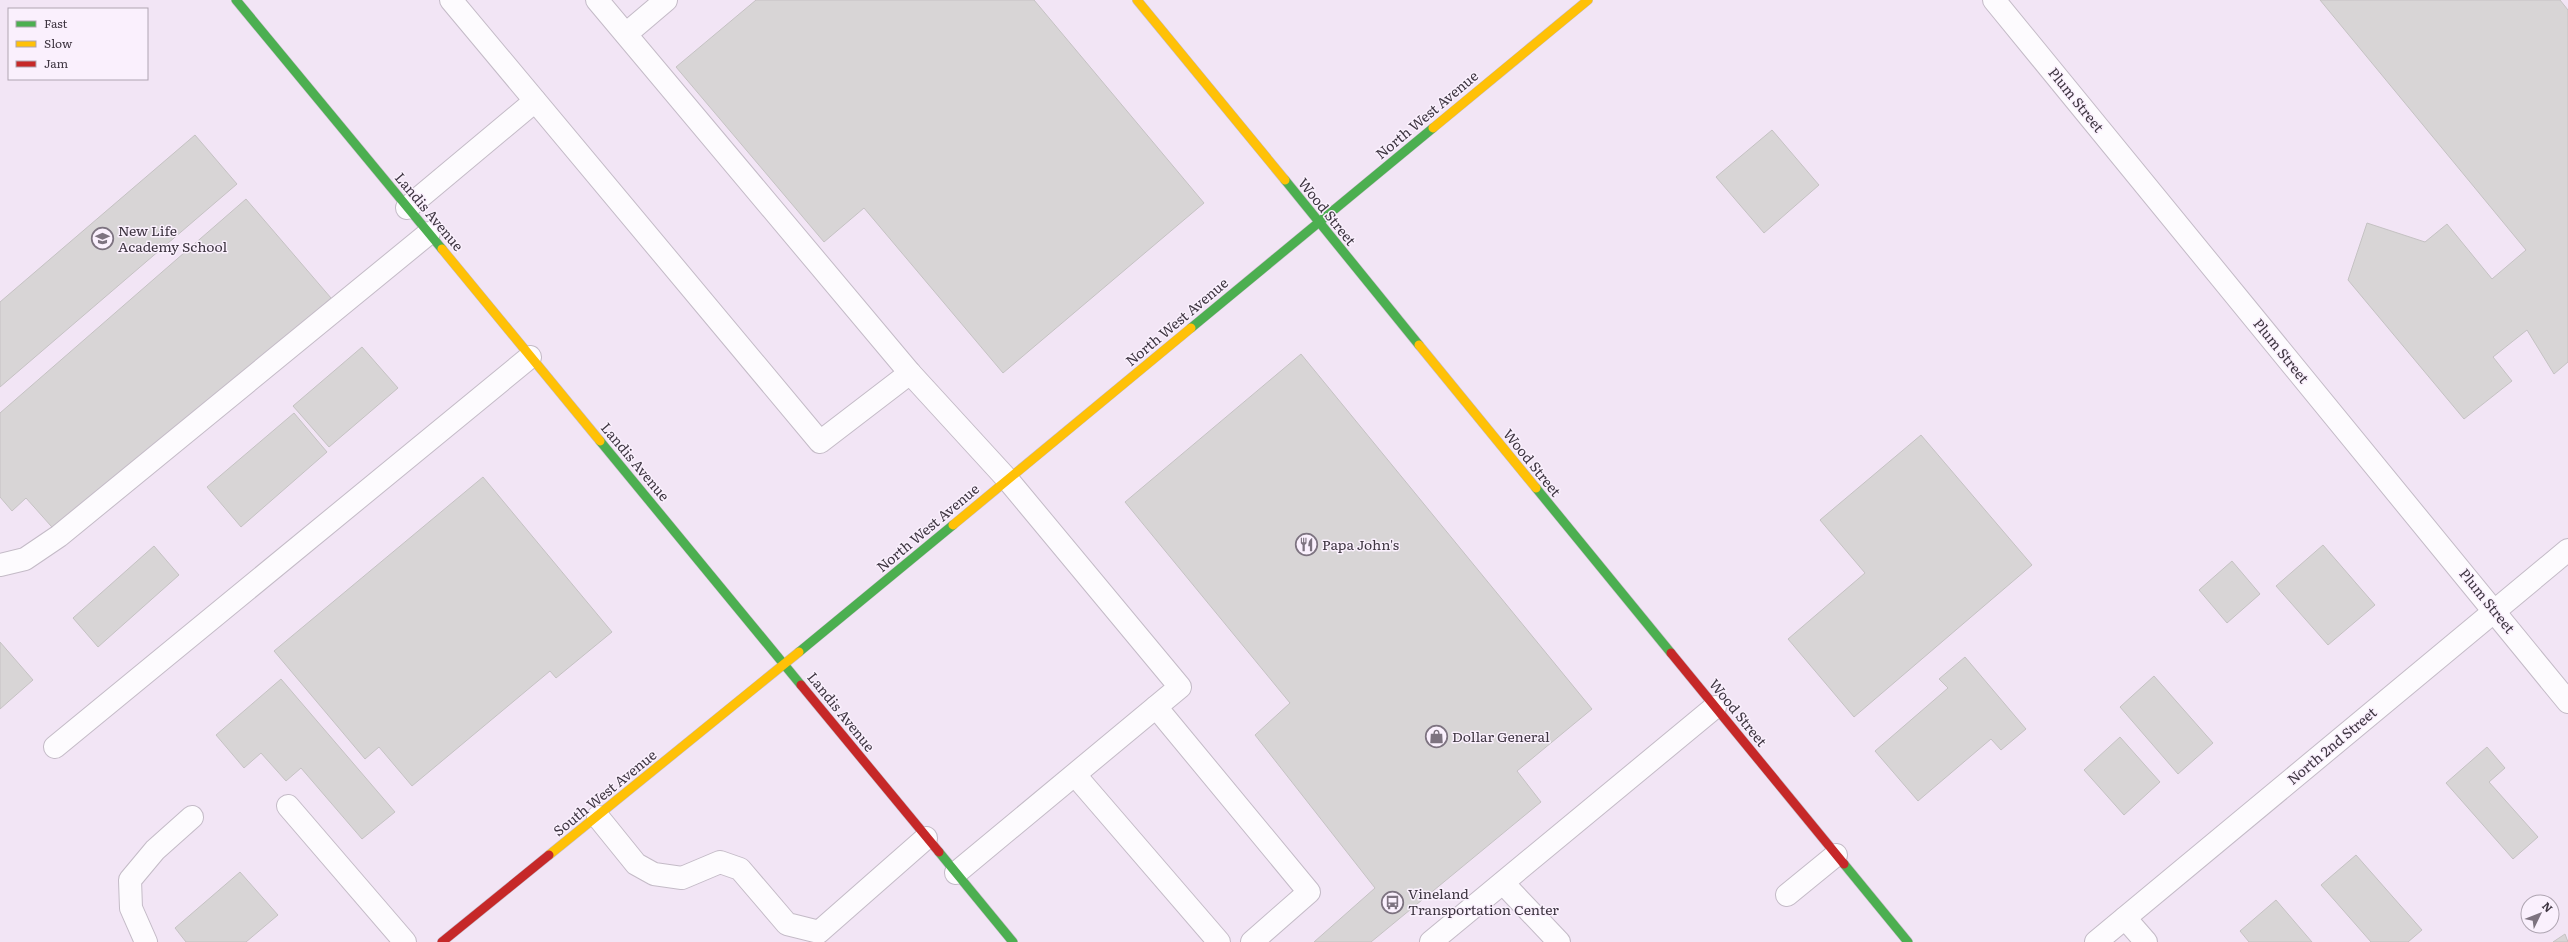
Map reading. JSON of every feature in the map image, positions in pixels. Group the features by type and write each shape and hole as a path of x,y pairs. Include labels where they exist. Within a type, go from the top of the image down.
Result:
{"street":[{"name":"Landis Avenue","path":"236,0 1013,942"},
{"path":"451,0 820,442 910,373"},
{"path":"597,0 910,373 1008,480 1180,687 956,873"},
{"path":"626,34 666,0"},
{"name":"Wood Street","path":"1137,0 1318,224 1908,942"},
{"name":"North West Avenue","path":"784,665 1588,0"},
{"name":"Plum Street","path":"1994,0 2568,702"},
{"path":"407,208 535,101"},
{"path":"0,565 25,559 59,536 428,234"},
{"path":"55,747 530,357"},
{"name":"North 2nd Street","path":"2096,942 2568,550"},
{"name":"South West Avenue","path":"442,942 784,665"},
{"path":"1156,707 1309,892 1252,942"},
{"path":"1431,942 1715,707"},
{"path":"1075,775 1219,942"},
{"path":"288,806 405,942"},
{"path":"598,816 636,864 654,874 682,878 720,862 740,869 787,924 804,930 819,932 926,838"},
{"path":"146,942 131,908 130,880 155,850 192,817"},
{"path":"1787,895 1836,855"},
{"path":"1503,883 1559,942"},
{"path":"2125,918 2146,942"}],"building":[{"path":"756,0 1034,0 1204,203 1003,373 864,208 824,242 676,67"},
{"path":"2320,0 2560,0 2568,10 2568,362 2554,374 2527,330 2493,357 2512,381 2464,419 2348,280 2367,223 2425,242 2447,224 2492,279 2526,250"},
{"path":"1772,130 1819,185 1764,233 1716,177"},
{"path":"195,135 237,184 0,387 0,302"},
{"path":"246,199 331,298 59,535 26,498 12,511 0,497 0,413"},
{"path":"362,347 398,388 329,447 293,406"},
{"path":"1301,354 1592,709 1517,771 1541,802 1371,942 1314,942 1375,888 1255,735 1290,703 1125,502"},
{"path":"294,413 327,452 241,527 207,487"},
{"path":"1921,435 2032,565 1854,717 1788,639 1865,573 1820,520"},
{"path":"483,477 612,632 556,678 550,671 412,786 379,747 365,759 274,651"},
{"path":"2323,545 2375,605 2328,645 2276,586"},
{"path":"154,546 179,575 98,647 73,618"},
{"path":"2232,561 2260,594 2227,623 2199,590"},
{"path":"0,642 33,680 0,709"},
{"path":"1965,657 2026,729 2001,750 1991,739 1918,801 1875,751 1948,688 1939,679"},
{"path":"2154,676 2213,743 2178,774 2120,707"},
{"path":"281,679 395,812 362,839 301,768 286,781 261,753 244,768 216,735"},
{"path":"2120,737 2160,782 2124,815 2084,770"},
{"path":"2487,747 2505,768 2489,782 2538,837 2513,859 2446,783"},
{"path":"2356,855 2422,930 2408,942 2371,942 2321,885"},
{"path":"240,872 278,915 246,942 186,942 175,928"},
{"path":"2276,900 2312,942 2249,942 2240,931"},
{"path":"2565,934 2568,942 2553,942"}],"traffic: fast":[{"path":"236,0 442,249"},
{"path":"1191,328 1433,128"},
{"path":"1285,180 1419,345"},
{"path":"600,441 801,685"},
{"path":"1536,488 1671,653"},
{"path":"799,652 953,525"},
{"path":"939,852 1013,942"},
{"path":"1844,864 1908,942"}],"traffic: slow":[{"path":"1137,0 1285,180"},
{"path":"1433,128 1588,0"},
{"path":"442,249 600,441"},
{"path":"953,525 1191,328"},
{"path":"1419,345 1536,488"},
{"path":"549,855 799,652"}],"traffic: jam":[{"path":"1671,653 1844,864"},
{"path":"801,685 939,852"},
{"path":"442,942 549,855"}],"place":[{"name":"New Life Academy School","path":"103,239"},
{"name":"Papa John's","path":"1306,545"},
{"name":"Dollar General","path":"1437,737"},
{"name":"Vineland Transportation Center","path":"1392,902"}]}
